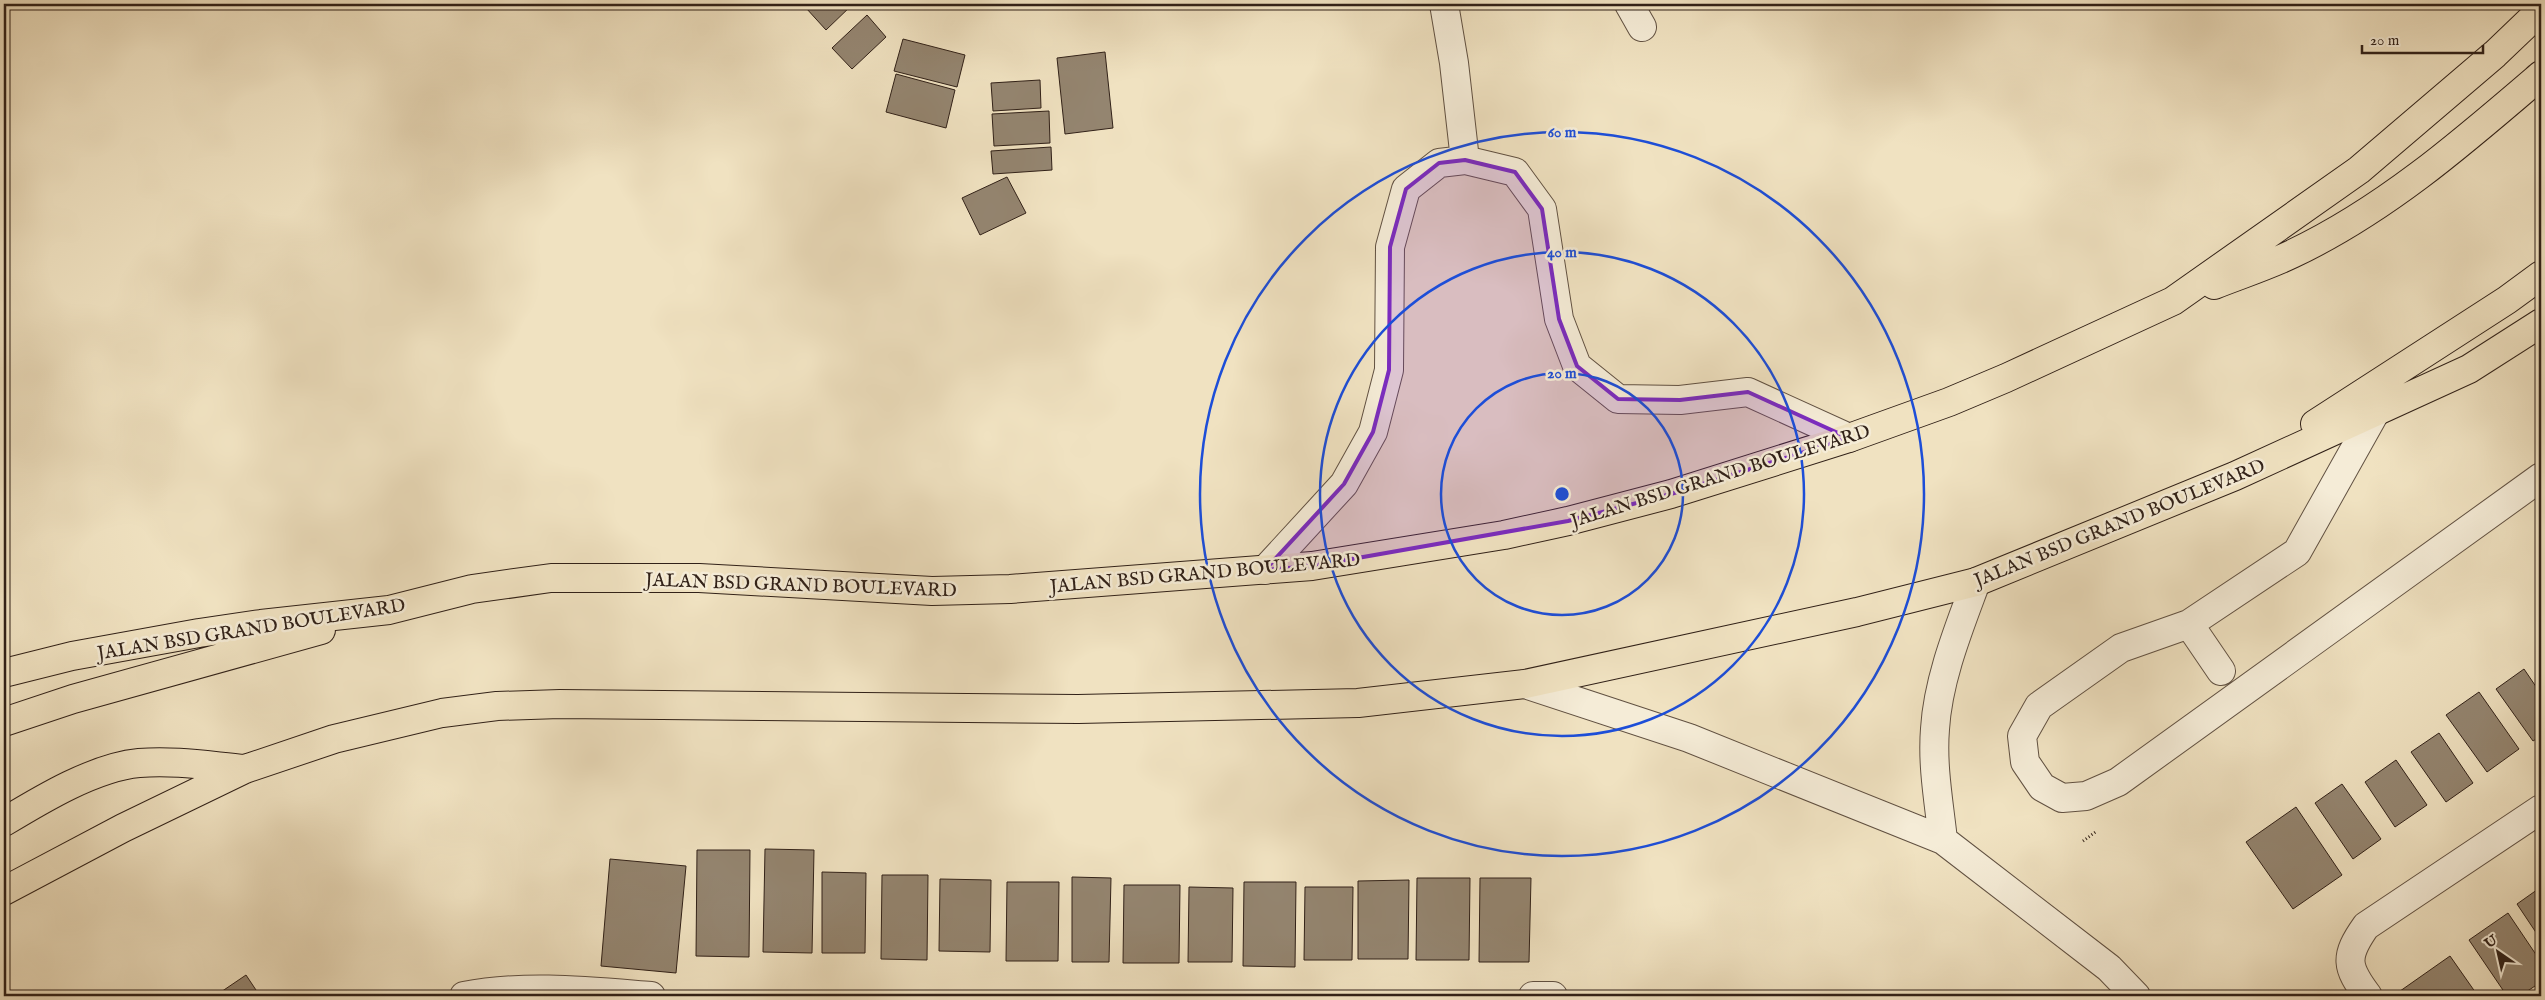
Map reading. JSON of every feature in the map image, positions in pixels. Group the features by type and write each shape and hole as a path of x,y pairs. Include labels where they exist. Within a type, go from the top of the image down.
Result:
{"main road":[{"name":"JALAN BSD GRAND BOULEVARD","path":"4,673 72,656 199,633 389,610 472,589 551,578 699,578 932,591 1096,584 1312,566 1476,539 1568,521 1671,494 1849,438 1949,402 2006,378 2173,301 2359,170 2495,54 2541,10"},
{"path":"2173,301 2291,254 2361,216 2434,166 2541,75"},
{"path":"2235,476 2507,300 2541,274"},
{"name":"JALAN BSD GRAND BOULEVARD","path":"4,891 123,828 245,770 334,739 442,713 497,706 560,704 1088,709 1358,703 1525,684 1857,612 1976,582 2235,476 2469,369 2541,323"},
{"path":"4,722 73,699 201,665 389,610"},
{"path":"4,822 53,794 119,767 138,763 175,762 245,770"}],"street":[{"path":"1444,4 1454,63 1465,160"},
{"path":"1629,4 1642,27"},
{"path":"1265,570 1344,484 1373,432 1389,370 1390,247 1406,189 1439,163 1465,160 1515,172 1542,209 1559,319 1577,366 1618,399 1680,400 1748,392 1849,438"},
{"path":"2376,411 2297,552 2189,624 2122,648 2039,706 2022,736 2025,762 2042,787 2062,798 2086,796 2118,782 2541,477"},
{"path":"1943,840 1934,759 1935,727 1956,639 1976,582"},
{"path":"2189,624 2221,671"},
{"path":"1525,684 1689,738 1943,840 2109,968 2136,996"},
{"path":"2368,996 2348,964 2352,945 2366,926 2541,808"},
{"path":"464,996 519,990 651,996"},
{"path":"1533,996 1553,996"}],"highlighted area":[{"path":"1465,160 1515,172 1542,209 1559,319 1577,366 1618,399 1680,400 1748,392 1849,438 1671,494 1568,521 1312,566 1265,570 1344,484 1373,432 1389,370 1390,247 1406,189 1439,163"}],"building":[{"path":"810,4 853,4 826,30 806,8"},
{"path":"867,15 886,37 852,69 832,48"},
{"path":"903,39 965,55 957,87 894,71"},
{"path":"1105,52 1113,128 1065,134 1057,58"},
{"path":"896,74 955,90 946,128 886,112"},
{"path":"1040,80 1041,108 993,111 991,83"},
{"path":"1049,111 1050,143 994,146 992,114"},
{"path":"1051,147 1052,170 993,174 991,151"},
{"path":"1007,177 1026,213 980,235 962,198"},
{"path":"2524,669 2541,694 2541,736 2533,741 2496,689"},
{"path":"2479,692 2519,749 2487,772 2446,715"},
{"path":"2439,733 2473,783 2446,802 2411,752"},
{"path":"2396,760 2427,805 2395,827 2365,782"},
{"path":"2342,784 2381,839 2353,859 2315,803"},
{"path":"2296,807 2342,875 2293,909 2246,842"},
{"path":"765,849 814,850 812,953 763,952"},
{"path":"697,850 750,850 749,957 696,956"},
{"path":"610,859 686,866 676,973 601,966"},
{"path":"822,872 866,873 865,953 822,953"},
{"path":"882,875 928,875 927,960 881,959"},
{"path":"1072,877 1111,878 1109,962 1072,962"},
{"path":"1417,878 1470,878 1469,960 1416,960"},
{"path":"1480,878 1531,878 1529,962 1479,962"},
{"path":"940,879 991,880 990,952 939,951"},
{"path":"1409,880 1408,959 1358,959 1358,881"},
{"path":"1007,882 1059,882 1058,961 1006,961"},
{"path":"1244,882 1296,882 1295,967 1243,966"},
{"path":"1124,885 1180,885 1179,963 1123,963"},
{"path":"1189,887 1233,888 1232,962 1188,962"},
{"path":"1305,887 1353,887 1352,960 1304,960"},
{"path":"2541,887 2541,940 2517,904"},
{"path":"2508,913 2541,962 2541,982 2520,996 2507,996 2469,940"},
{"path":"2450,956 2478,996 2393,996"},
{"path":"246,975 260,996 215,996"}]}
